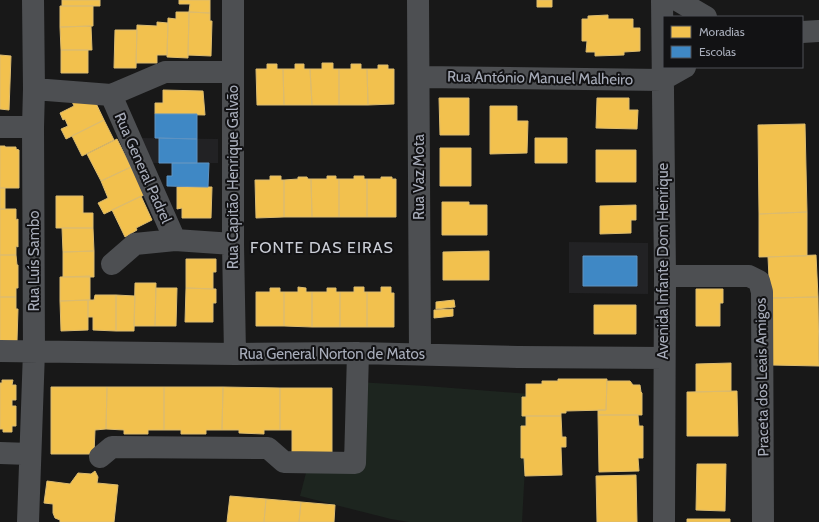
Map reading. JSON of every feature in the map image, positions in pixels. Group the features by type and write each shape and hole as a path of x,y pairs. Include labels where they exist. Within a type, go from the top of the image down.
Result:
{"street":[{"name":"Rua Luís Sambo","path":"28,522 34,351 33,0"},
{"name":"Rua Capitão Henrique Galvão","path":"233,0 233,244 235,354"},
{"name":"Rua Vaz Mota","path":"418,0 420,354"},
{"name":"Avenida Infante Dom Henrique","path":"662,0 665,276 664,522"},
{"path":"677,0 704,16"},
{"path":"803,32 819,31"},
{"path":"662,80 682,68"},
{"name":"Rua General Padrel","path":"34,89 111,95 165,72 233,72"},
{"name":"Rua António Manuel Malheiro","path":"419,77 662,80"},
{"name":"Rua General Padrel","path":"111,95 175,240"},
{"path":"0,127 33,127"},
{"name":"Rua General Padrel","path":"112,264 135,244 175,240 233,244"},
{"name":"Praceta dos Leais Amigos","path":"665,276 749,276 760,281 762,292 763,522"},
{"name":"Rua General Norton de Matos","path":"0,351 235,354 358,353 518,357 664,358"},
{"path":"100,458 112,447 268,448 284,462 355,463 358,353"},
{"path":"0,454 30,454"}],"shaded area":[{"path":"140,138 218,139 218,163 151,163"},
{"path":"569,242 648,243 648,294 569,293"},
{"path":"357,382 529,394 522,522 409,522 391,519 300,496 307,469 355,463"}],"building: Moradias":[{"path":"62,0 100,0 100,6 62,6"},
{"path":"179,0 210,0 210,13 189,12 190,4 179,4"},
{"path":"537,0 552,0 552,7 537,7"},
{"path":"60,6 93,6 93,26 60,27"},
{"path":"176,12 189,12 188,58 167,57 168,18 176,19"},
{"path":"189,12 210,13 210,21 212,21 211,56 188,55"},
{"path":"608,15 608,19 633,19 633,28 640,28 640,51 624,52 624,55 595,56 595,52 586,52 587,41 582,41 582,19 588,19 588,16"},
{"path":"157,22 168,23 167,55 157,55 157,63 136,63 137,25 157,26"},
{"path":"91,26 92,50 61,50 60,27"},
{"path":"115,30 137,30 136,68 114,68"},
{"path":"61,50 88,50 88,73 61,73"},
{"path":"0,55 11,56 9,110 0,109"},
{"path":"322,63 333,63 333,69 339,69 339,105 312,105 310,69 322,69"},
{"path":"267,64 277,64 277,69 283,69 284,105 257,105 256,69 267,69"},
{"path":"295,64 304,64 304,69 310,69 312,105 284,105 283,69 295,69"},
{"path":"351,64 361,64 361,69 367,69 368,105 339,105 339,69 351,69"},
{"path":"378,65 388,65 388,69 394,69 394,104 368,105 367,69 378,69"},
{"path":"163,90 203,91 205,115 155,114 155,103 163,103"},
{"path":"70,97 93,97 104,120 66,139 61,129 68,126 60,113 74,106"},
{"path":"439,98 469,98 469,135 440,135"},
{"path":"597,98 629,98 629,110 638,110 637,129 596,128"},
{"path":"490,106 517,106 517,121 528,121 527,153 490,154"},
{"path":"104,120 114,140 82,156 72,136"},
{"path":"805,124 807,212 759,214 758,125"},
{"path":"535,138 567,138 567,163 535,163"},
{"path":"117,139 131,167 101,181 87,154"},
{"path":"0,146 16,147 16,149 19,150 19,188 0,188"},
{"path":"440,148 471,148 471,186 440,186"},
{"path":"596,150 636,150 636,182 596,182"},
{"path":"131,167 144,195 104,214 98,203 108,198 101,181"},
{"path":"270,176 281,176 281,180 284,180 284,217 256,218 255,180 270,180"},
{"path":"327,176 336,176 336,179 339,179 339,217 312,217 311,179 327,179"},
{"path":"354,176 364,176 364,179 367,179 367,217 339,217 339,179 354,179"},
{"path":"298,177 307,177 308,179 311,179 312,217 284,217 284,180 298,179"},
{"path":"381,177 392,177 392,179 396,179 396,217 367,217 367,179 381,179"},
{"path":"177,187 212,187 211,218 182,218 182,208 177,209"},
{"path":"0,188 5,188 5,209 0,209"},
{"path":"56,196 83,196 83,213 93,213 93,228 56,228"},
{"path":"141,196 152,220 136,228 137,230 125,237 112,210"},
{"path":"442,202 469,202 469,205 487,205 487,235 442,235"},
{"path":"636,205 636,220 631,220 631,233 600,234 600,206"},
{"path":"0,209 16,209 16,220 18,219 18,247 16,246 16,255 0,255"},
{"path":"807,212 807,256 759,257 759,214"},
{"path":"62,228 93,228 94,251 63,252"},
{"path":"94,251 94,277 63,277 63,252"},
{"path":"489,251 489,280 443,280 443,252"},
{"path":"0,255 16,255 18,265 18,288 16,288 16,297 0,297"},
{"path":"816,255 818,297 770,298 768,257"},
{"path":"186,259 216,259 216,272 213,272 213,289 186,288"},
{"path":"90,276 90,300 60,301 60,277"},
{"path":"135,283 156,283 155,326 134,326"},
{"path":"298,287 306,288 306,292 312,292 312,327 284,326 284,292 298,292"},
{"path":"354,287 364,287 364,292 367,292 367,327 340,327 340,292 354,292"},
{"path":"381,287 391,287 391,293 394,293 394,327 367,327 367,292 381,292"},
{"path":"156,288 177,288 176,326 155,326"},
{"path":"186,288 216,289 216,303 213,303 213,322 185,322"},
{"path":"270,288 280,288 280,292 284,292 284,326 256,326 256,292 270,292"},
{"path":"327,288 336,288 336,292 340,292 340,327 312,327 312,292 327,292"},
{"path":"696,289 723,289 723,303 720,303 720,326 696,326"},
{"path":"95,295 116,295 116,331 93,330 93,317 88,317 88,300 94,300"},
{"path":"116,295 135,296 134,331 116,331"},
{"path":"0,297 16,297 16,309 18,309 17,341 0,343"},
{"path":"818,297 819,366 771,365 770,298"},
{"path":"88,300 88,330 61,331 60,301"},
{"path":"454,300 455,307 436,309 436,302"},
{"path":"594,305 636,305 636,334 594,334"},
{"path":"453,309 453,316 434,318 434,310"},
{"path":"731,363 731,391 696,392 696,364"},
{"path":"558,379 607,379 606,410 566,411 566,413 561,413 561,416 522,416 522,397 526,397 526,384 542,384 542,381 558,381"},
{"path":"2,380 13,380 12,385 16,385 16,400 12,400 12,406 16,406 16,426 12,426 12,432 3,432 3,429 0,429 0,383 2,383"},
{"path":"607,381 630,381 633,385 640,385 642,393 642,415 598,415 598,410 606,410"},
{"path":"51,387 107,387 106,429 95,430 94,454 51,454"},
{"path":"107,387 164,387 164,430 148,430 148,434 124,434 124,430 106,429"},
{"path":"164,387 223,387 222,430 206,430 206,434 181,434 181,430 164,430"},
{"path":"223,387 280,388 280,430 264,430 264,434 239,433 239,430 222,430"},
{"path":"280,388 332,388 332,453 292,453 292,430 280,430"},
{"path":"737,391 738,436 687,436 687,392"},
{"path":"598,415 638,415 639,426 643,426 643,458 638,458 639,471 599,472"},
{"path":"526,416 561,416 562,437 566,437 566,447 561,447 562,475 525,476 524,458 521,458 521,426 526,426"},
{"path":"697,464 726,464 725,511 696,510"},
{"path":"95,471 98,477 97,483 118,485 114,522 60,522 60,520 55,518 53,513 53,504 44,503 47,481 70,484 78,473 91,474"},
{"path":"636,475 637,522 597,522 596,476"},
{"path":"230,496 266,499 264,522 227,522"},
{"path":"266,499 301,502 299,522 264,522"},
{"path":"301,502 335,505 334,522 299,522"},
{"path":"687,519 730,519 730,522 687,522"}],"building: Escolas":[{"path":"155,114 197,114 197,139 155,138"},
{"path":"159,138 197,139 197,163 159,163"},
{"path":"172,163 209,163 208,187 167,186 167,176 172,176"},
{"path":"583,256 637,256 637,286 583,286"}],"district":[{"name":"FONTE DAS EIRAS","path":"322,247"}]}
